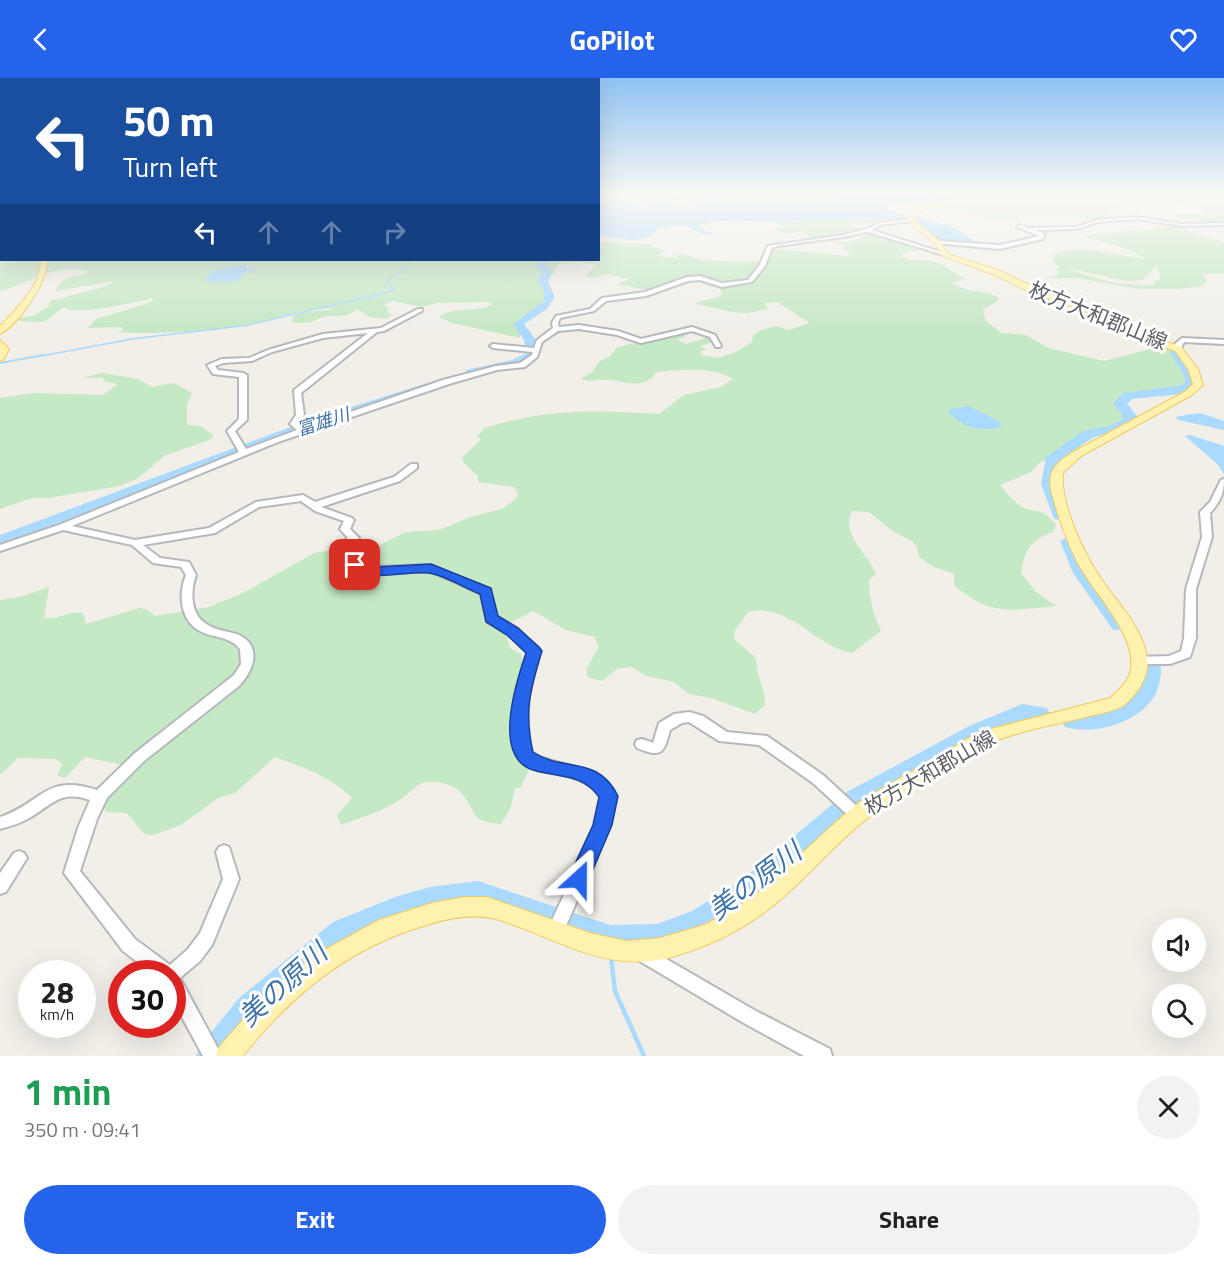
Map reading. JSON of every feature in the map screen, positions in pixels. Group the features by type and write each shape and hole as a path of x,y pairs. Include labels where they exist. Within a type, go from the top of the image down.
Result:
{"main road":[{"path":"934,240 945,255"},
{"name":"枚方大和郡山線","path":"228,1056 268,1007 333,955 372,933 415,917 458,907 492,908 556,929 603,948 641,952 706,934 737,919 770,896 857,815 985,736 1114,703 1128,693 1137,678 1136,645 1129,627 1086,565 1056,484 1057,473 1066,462 1189,393 1198,385 1193,369 1178,349 1120,328 1094,311 1037,292 995,272 945,255"},
{"path":"0,331 31,292 45,269 44,261"},
{"path":"0,343 5,349 0,358"}],"street":[{"path":"556,329 555,322 558,317 592,310 604,299 646,294 693,278 722,285 746,282 757,274 770,247 812,240"},
{"path":"898,240 945,255"},
{"path":"938,243 1000,247 1034,240"},
{"path":"243,452 231,431 243,420 243,375 216,372 211,365 250,360 270,351 323,336 390,327 420,310"},
{"path":"0,548 62,527 301,429 446,382 496,368 522,365 532,360 539,341 556,329 579,327 608,331 641,341 693,329 713,336 718,346"},
{"path":"301,429 294,424 300,415 297,392 376,330"},
{"path":"1178,349 1178,344 1182,340 1224,342"},
{"path":"494,346 537,350"},
{"path":"317,506 397,479 414,466"},
{"path":"1138,661 1170,660 1185,654 1190,645 1190,590 1210,533 1205,512 1214,502 1224,482"},
{"path":"62,527 105,539 135,543 220,529 256,505 303,498 325,512 349,520 345,529 354,538 337,551 346,560 374,571 431,568 486,592 491,618 513,631 534,651 520,696 519,726 525,756 535,764 583,773 596,779 609,796 603,825 556,929"},
{"path":"135,543 158,561 184,564 191,575 187,583 187,604 195,621 201,627 238,640 245,648 248,657 246,669 231,684 138,759 100,797 72,873 129,945 150,960"},
{"path":"642,744 654,749 659,746 664,727 679,718 689,717 698,720 724,737 762,740 818,779 857,815"},
{"path":"0,823 57,790 74,788 100,797"},
{"path":"186,961 206,939 231,879 224,852"},
{"path":"0,887 19,858"},
{"path":"641,952 748,1016 823,1056"},
{"path":"186,1006 213,1056"}],"green space":[{"path":"891,240 918,250 903,253 902,257 910,260 936,262 966,279 952,283 957,286 998,297 998,301 983,309 985,320 1001,333 1026,335 1048,348 1104,361 1158,347 1167,347 1174,352 1191,381 1187,386 1179,389 1122,397 1117,401 1131,416 1127,424 1095,437 1064,455 1040,462 1031,472 1000,485 1019,505 1047,515 1056,525 1053,532 1034,542 1030,547 1024,558 1021,573 1036,592 1056,606 1014,610 991,607 979,602 954,585 954,574 934,567 919,557 917,546 912,541 894,532 869,512 852,511 849,520 852,536 876,574 869,580 870,594 881,631 852,653 826,643 777,613 748,612 734,632 735,640 756,658 765,705 755,714 711,698 689,694 674,682 647,676 631,667 617,669 602,681 588,677 586,670 598,648 595,637 566,630 533,611 512,622 507,636 510,648 521,654 522,658 513,703 513,715 519,750 530,768 521,787 515,789 510,809 501,824 483,821 475,815 467,800 454,787 427,782 420,784 397,802 341,825 337,815 352,798 326,778 275,757 235,793 218,798 181,825 153,835 144,834 127,813 105,812 106,797 123,765 85,757 65,778 57,775 62,765 57,759 18,758 0,775 0,600 20,597 49,587 44,618 78,612 83,613 86,624 139,608 146,609 155,616 209,607 245,592 314,553 345,548 359,552 373,548 406,532 439,530 473,516 502,509 516,499 518,493 514,487 478,482 478,476 463,462 462,457 481,440 478,436 483,429 528,417 571,412 659,414 684,395 721,387 733,379 715,372 675,370 656,372 647,381 634,384 581,379 592,372 600,361 609,357 618,347 680,333 686,336 677,340 686,344 709,337 713,342 701,346 706,350 700,351 701,355 717,358 736,352 752,342 753,336 761,330 777,326 788,330 810,323 777,302 765,303 768,309 748,313 698,304 697,302 719,297 722,294 720,289 691,279 647,290 617,284 630,279 606,274 597,278 585,276 596,264 578,262 558,264 554,273 542,282 548,294 547,302 516,321 514,326 520,332 520,338 452,323 439,317 450,312 492,305 488,302 437,303 422,307 392,301 384,305 389,309 387,312 392,315 387,319 370,317 357,309 344,316 329,316 304,323 292,322 293,316 303,312 337,309 326,308 305,311 256,323 221,328 169,333 117,332 124,330 121,327 88,328 96,319 149,303 155,298 94,309 71,310 64,307 44,322 20,321 17,319 35,315 49,306 50,301 107,286 114,281 56,291 57,287 67,278 90,272 66,269 44,274 0,291 0,261 600,261 600,242 651,244 652,247 666,250 658,256 679,259 675,255 685,255 699,259 733,262 767,261 774,249 849,256 850,253 841,248 844,245 825,241","holes":["249,265 246,268 256,269 245,273 239,280 217,283 204,280 213,271"]},
{"path":"1094,240 1216,240 1224,242 1224,274 1203,274 1207,281 1202,286 1178,289 1139,289 1077,278 1044,278 1057,276 1058,271 1055,269 1059,269 1059,266 1054,262 1052,256 1061,252 1097,251 1145,259 1123,248","holes":["1156,266 1160,274 1159,280 1154,282 1155,285 1133,285 1098,279 1066,268 1127,281 1143,280"]},
{"path":"102,373 138,379 152,387 174,383 192,393 187,404 187,425 200,426 213,435 212,439 164,456 137,479 119,486 49,498 32,498 0,509 0,398 33,393 103,395 118,384 106,382 103,378 82,378"}],"water":[{"path":"937,240 975,241 939,241"},
{"path":"247,264 246,268 257,269 245,273 239,280 217,283 204,280 213,271"},
{"path":"969,406 999,421 1002,427 980,429 960,422 948,412 950,409"},
{"path":"1200,413 1224,421 1224,430 1178,420 1176,417"},
{"path":"1190,435 1224,446 1224,474 1217,464 1185,436"}],"waterway":[{"path":"36,357 132,339 249,325 392,291 394,289 385,283 408,266 410,261"},
{"name":"富雄川","path":"470,373 516,363 533,354 530,340 518,324 548,303 549,291 543,282 547,272 541,266 547,261"},
{"name":"美の原川","path":"1060,515 1049,484 1051,460 1088,434 1113,429 1128,422 1130,416 1120,403 1128,396 1182,390 1189,387 1192,379 1176,352"},
{"path":"0,363 44,355"},
{"name":"富雄川","path":"0,541 309,425 427,387"},
{"name":"美の原川","path":"1069,541 1082,573 1120,625"},
{"name":"美の原川","path":"1073,721 1108,717 1134,706 1145,693 1151,666"},
{"name":"美の原川","path":"212,1056 250,1009 343,932 395,910 430,900 478,894 610,939 657,938 701,921 749,891 856,799 977,732 1022,712 1039,714"},
{"path":"611,957 615,991 644,1056"}],"route":[{"path":"355,565 374,571 426,567 466,582 486,592 491,618 513,631 534,651 520,696 519,726 525,756 535,764 583,773 596,779 609,796 603,825 579,879"}]}
